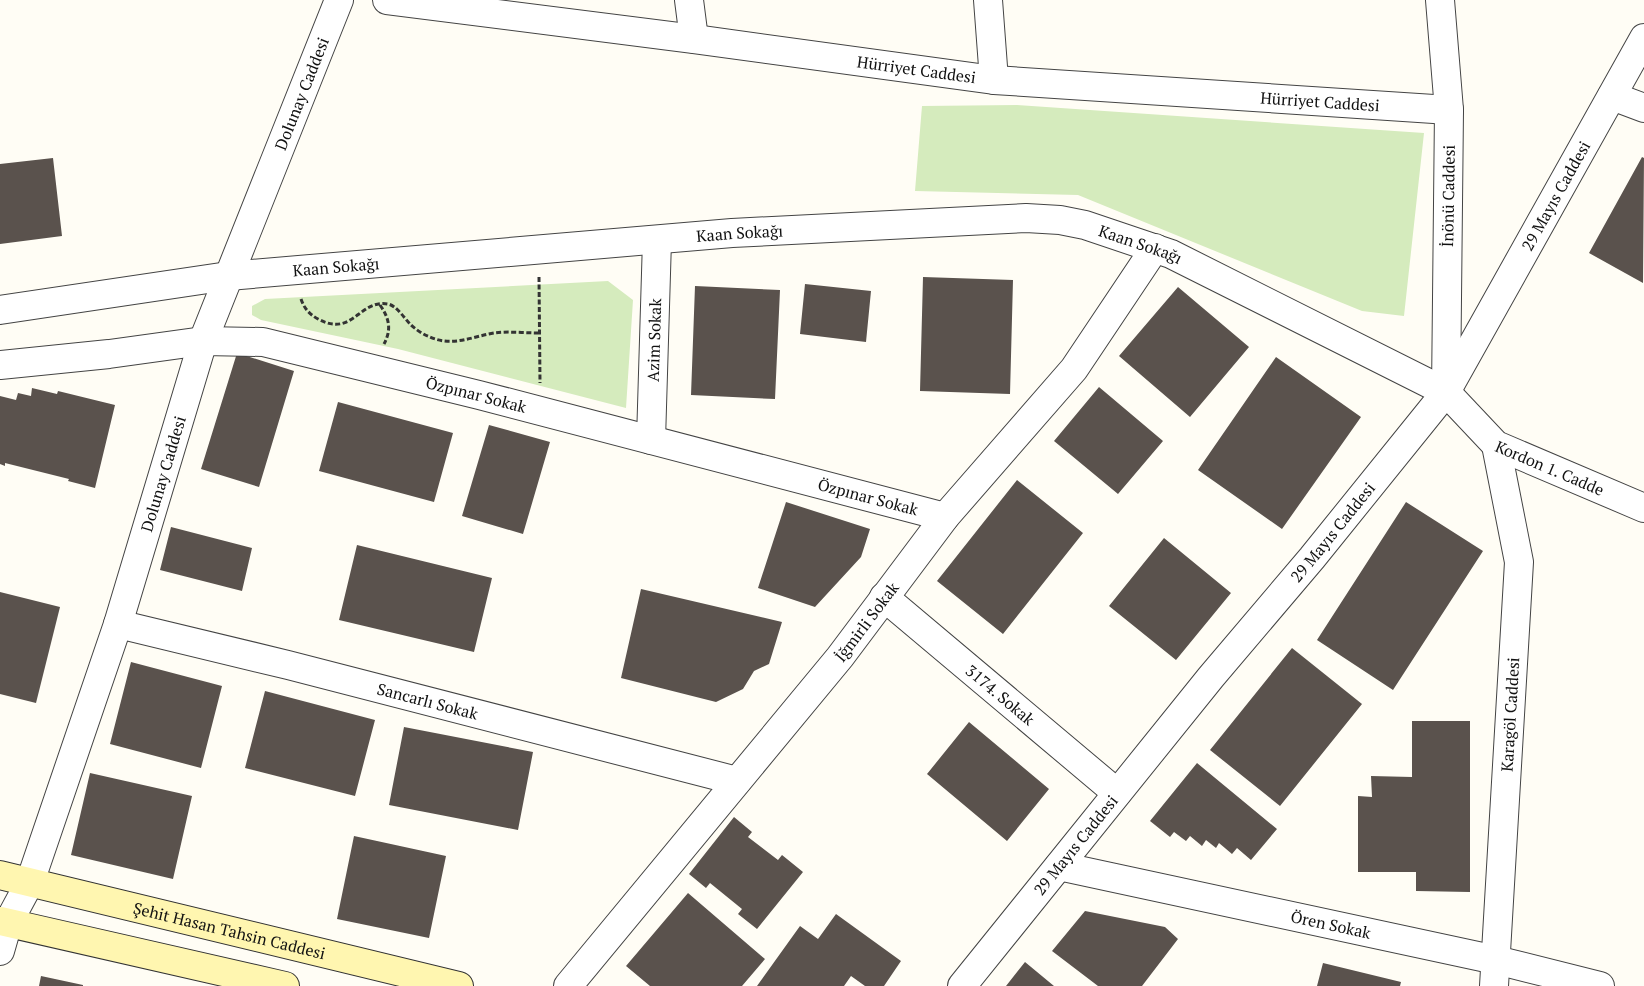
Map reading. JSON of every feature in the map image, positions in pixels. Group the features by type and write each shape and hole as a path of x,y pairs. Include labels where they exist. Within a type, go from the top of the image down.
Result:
{"main road":[{"name":"Şehit Hasan Tahsin Caddesi","path":"0,875 459,986"},
{"path":"4,922 285,986"}],"street":[{"name":"Dolunay Caddesi","path":"0,951 4,922 30,882 118,624 203,341 339,0"},
{"name":"Hürriyet Caddesi","path":"387,0 994,80 1448,110"},
{"path":"689,0 694,39"},
{"path":"988,0 994,80"},
{"name":"İnönü Caddesi","path":"1440,0 1448,110 1446,392"},
{"name":"29 Mayıs Caddesi","path":"962,986 1205,684 1312,558 1446,392 1644,38"},
{"path":"1612,96 1644,108"},
{"name":"Kaan Sokağı","path":"0,310 228,276 732,233 1026,218 1060,220 1085,225 1171,254 1446,392"},
{"name":"Azim Sokak","path":"651,440 657,240"},
{"name":"İğmirli Sokak","path":"568,986 840,657 945,517 1074,370 1155,248"},
{"name":"Özpınar Sokak","path":"0,365 109,354 203,341 263,342 541,411 945,517"},
{"name":"Kordon 1. Cadde","path":"1446,392 1496,444 1644,508"},
{"name":"Karagöl Caddesi","path":"1495,973 1519,562 1496,444"},
{"name":"3174. Sokak","path":"884,597 1117,793"},
{"name":"Sancarlı Sokak","path":"118,624 298,667 737,781"},
{"name":"Ören Sokak","path":"1059,866 1495,973 1600,986"}],"path":[{"path":"539,250 541,411"},
{"path":"294,271 304,308 315,318 330,325 342,325 374,306 389,304 398,310 412,326 429,337 449,342 471,340 494,333 540,333"},
{"path":"370,368 390,329 386,315 380,305"}],"green space":[{"path":"1017,105 1424,133 1404,316 1362,311 1078,195 915,191 922,106"},
{"path":"608,281 633,300 626,408 398,349 261,320 252,315 252,306 265,299"}],"building":[{"path":"1642,157 1644,158 1643,283 1589,253"},
{"path":"53,158 62,236 0,244 0,164"},
{"path":"923,277 1013,280 1010,394 920,391"},
{"path":"805,284 871,291 866,342 800,334"},
{"path":"695,286 780,290 775,399 691,395"},
{"path":"1178,287 1249,347 1190,417 1119,356"},
{"path":"237,353 294,371 259,487 201,469"},
{"path":"1276,357 1361,417 1282,529 1198,470"},
{"path":"1099,387 1163,441 1118,494 1054,441"},
{"path":"32,388 57,394 58,391 115,405 95,488 68,481 69,479 5,463 5,466 0,464 0,396 16,400 18,393 31,396"},
{"path":"338,402 453,433 434,502 319,471"},
{"path":"489,425 550,442 523,534 462,516"},
{"path":"1017,480 1083,533 1003,634 937,581"},
{"path":"786,502 870,529 861,557 815,607 758,588"},
{"path":"1406,502 1483,551 1393,690 1317,640"},
{"path":"171,527 252,548 242,591 160,570"},
{"path":"1164,538 1231,593 1176,660 1109,606"},
{"path":"357,545 492,578 474,652 339,620"},
{"path":"641,589 782,622 769,664 754,671 743,689 716,702 621,678"},
{"path":"0,592 60,607 36,703 0,694"},
{"path":"1292,648 1362,704 1280,806 1210,750"},
{"path":"131,662 222,686 201,768 110,744"},
{"path":"265,691 375,720 355,796 245,768"},
{"path":"1412,721 1470,721 1470,892 1416,891 1416,872 1358,872 1358,796 1372,797 1371,776 1412,777"},
{"path":"969,722 1049,789 1007,841 927,774"},
{"path":"404,727 533,752 518,830 389,805"},
{"path":"1197,763 1277,829 1251,860 1237,848 1232,854 1219,843 1216,848 1206,840 1202,846 1190,836 1186,841 1174,832 1170,837 1150,821"},
{"path":"90,773 192,796 173,879 71,855"},
{"path":"734,817 752,832 748,837 778,860 782,855 803,872 757,929 738,914 742,909 710,883 706,888 689,874"},
{"path":"354,836 446,856 429,938 337,919"},
{"path":"688,893 765,959 742,986 650,986 626,966"},
{"path":"1085,911 1165,927 1178,939 1142,986 1098,986 1052,951"},
{"path":"836,914 901,961 884,986 865,986 851,976 844,986 757,986 800,926 818,939"},
{"path":"1025,962 1054,986 1006,986"},
{"path":"1323,963 1401,982 1400,986 1317,986"},
{"path":"41,976 83,985 83,986 39,986"}]}
